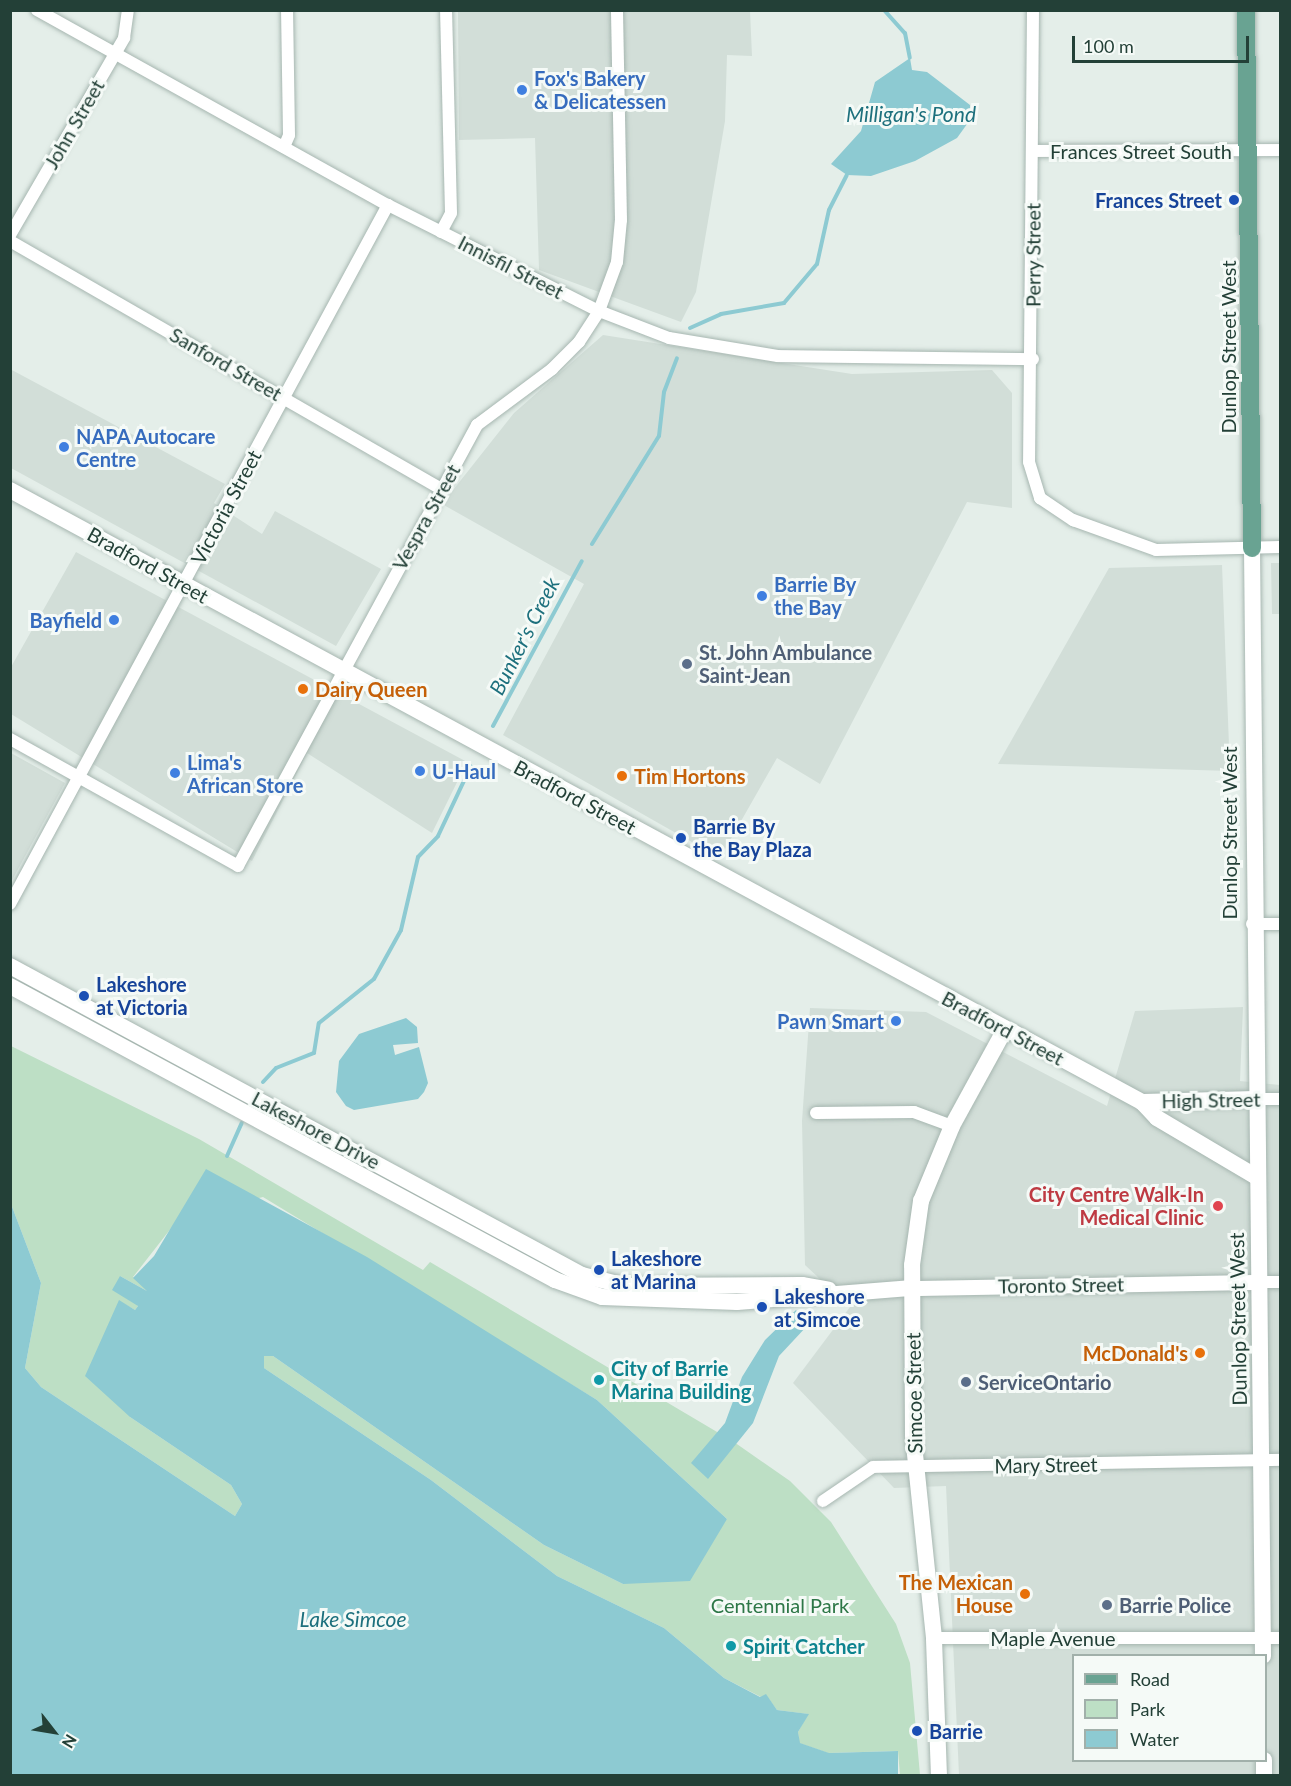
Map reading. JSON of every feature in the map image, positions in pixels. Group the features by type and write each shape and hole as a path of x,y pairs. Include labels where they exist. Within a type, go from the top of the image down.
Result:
{"main road":[{"name":"Dunlop Street West","path":"1246,10 1252,548 1252,924 1263,1461 1263,1647"},
{"name":"Bradford Street","path":"10,490 341,673 1142,1102 1157,1118 1258,1178"},
{"name":"Lakeshore Drive","path":"10,966 316,1129 543,1258 621,1293"},
{"path":"10,986 555,1280 621,1293"},
{"name":"Simcoe Street","path":"939,1776 934,1638 916,1467 912,1288 921,1201 952,1126 1005,1029"},
{"name":"High Street","path":"1142,1102 1256,1099"},
{"name":"Toronto Street","path":"621,1293 802,1285 841,1292 912,1288"}],"street":[{"name":"Innisfil Street","path":"37,10 388,205 599,311 669,338 721,350 778,356 1033,359"},
{"name":"John Street","path":"10,235 124,38 128,10"},
{"path":"284,147 289,135 287,10"},
{"path":"441,232 451,213 446,10"},
{"name":"Vespra Street","path":"80,777 238,866 440,488 477,425 552,369 579,342 599,311 617,262 621,220 617,10"},
{"name":"Perry Street","path":"1033,10 1033,359 1029,462 1040,498 1072,520 1156,550 1252,548"},
{"name":"Frances Street South","path":"1032,151 1281,150"},
{"name":"Victoria Street","path":"10,904 185,585 388,205"},
{"name":"Sanford Street","path":"10,241 440,488"},
{"path":"1252,548 1281,548"},
{"path":"10,739 80,777"},
{"path":"1252,924 1281,924"},
{"name":"High Street","path":"1256,1099 1281,1099"},
{"path":"816,1113 914,1112 952,1126"},
{"name":"Toronto Street","path":"912,1288 1281,1282"},
{"name":"Mary Street","path":"823,1501 873,1467 1281,1460"},
{"name":"Maple Avenue","path":"934,1638 1263,1647 1281,1638"}],"shaded area":[{"path":"458,11 750,11 752,56 727,55 725,121 696,292 681,322 539,270 535,138 459,140"},
{"path":"603,335 852,374 992,370 1012,393 1012,508 967,502 820,784 777,758 720,858 503,735 584,584 442,504 514,413"},
{"path":"10,369 225,484 214,503 262,534 275,511 381,569 336,646 11,468"},
{"path":"76,552 467,762 432,833 307,753 252,861 11,714 11,667"},
{"path":"1271,563 1280,563 1280,614 1272,614"},
{"path":"1222,565 1230,771 998,764 1109,568"},
{"path":"11,753 65,783 11,882"},
{"path":"1243,1007 1240,1081 1280,1085 1280,1775 959,1775 946,1486 894,1488 793,1383 850,1307 805,1265 802,1121 810,1008 926,1012 1107,1106 1135,1011"}],"green space":[{"name":"Centennial Park","path":"11,1046 199,1139 423,1270 430,1262 734,1442 790,1481 831,1522 896,1624 910,1663 920,1775 900,1775 898,1751 828,1753 799,1743 798,1732 808,1714 777,1710 766,1695 761,1697 724,1678 664,1628 557,1576 431,1480 264,1368 264,1356 273,1356 544,1545 623,1584 727,1519 597,1400 263,1197 179,1218 133,1277 149,1288 147,1291 120,1276 138,1306 135,1310 119,1301 130,1417 231,1485 242,1504 235,1516 41,1387 25,1368 41,1283 11,1204"}],"water":[{"name":"Milligan's Pond","path":"910,58 912,70 927,72 970,105 970,120 957,138 915,161 871,176 847,175 831,164 861,131 875,82"},
{"path":"406,1018 417,1027 418,1043 393,1045 395,1055 419,1047 428,1083 424,1092 418,1099 354,1110 346,1106 336,1092 339,1061 359,1034"},
{"name":"Lake Simcoe","path":"206,1169 367,1257 597,1400 727,1519 690,1581 623,1584 544,1545 273,1356 264,1356 264,1368 431,1480 557,1576 664,1628 724,1678 760,1697 766,1694 777,1710 809,1714 798,1732 800,1743 829,1753 898,1751 898,1775 11,1775 11,1204 41,1283 25,1368 41,1387 235,1516 242,1504 231,1485 130,1417 85,1376 119,1300 135,1310 138,1306 112,1290 120,1276 147,1291 133,1278 154,1256"},
{"path":"796,1310 807,1326 779,1356 753,1423 708,1479 691,1463 725,1423 742,1377 765,1340"}],"waterway":[{"path":"884,10 905,33 910,58"},
{"name":"Bunker's Creek","path":"690,328 721,314 784,303 817,264 829,210 847,175"},
{"name":"Bunker's Creek","path":"592,544 659,436 664,392 677,358"},
{"name":"Bunker's Creek","path":"493,726 582,561"},
{"name":"Bunker's Creek","path":"263,1082 276,1068 314,1053 319,1023 374,979 401,930 418,857 438,836 471,766"},
{"name":"Bunker's Creek","path":"227,1156 242,1123"}],"place":[{"name":"Fox's Bakery & Delicatessen","path":"522,90"},
{"name":"Frances Street","path":"1234,200"},
{"name":"NAPA Autocare Centre","path":"64,447"},
{"name":"Barrie By the Bay","path":"762,596"},
{"name":"Bayfield","path":"114,620"},
{"name":"St. John Ambulance Saint-Jean","path":"687,664"},
{"name":"Dairy Queen","path":"303,689"},
{"name":"U-Haul","path":"420,771"},
{"name":"Lima's African Store","path":"175,773"},
{"name":"Tim Hortons","path":"622,776"},
{"name":"Barrie By the Bay Plaza","path":"681,838"},
{"name":"Lakeshore at Victoria","path":"84,996"},
{"name":"Pawn Smart","path":"896,1021"},
{"name":"City Centre Walk-In Medical Clinic","path":"1218,1206"},
{"name":"Lakeshore at Marina","path":"599,1270"},
{"name":"Lakeshore at Simcoe","path":"762,1307"},
{"name":"McDonald's","path":"1200,1353"},
{"name":"City of Barrie Marina Building","path":"599,1380"},
{"name":"ServiceOntario","path":"966,1382"},
{"name":"The Mexican House","path":"1025,1594"},
{"name":"Barrie Police","path":"1107,1605"},
{"name":"Spirit Catcher","path":"731,1646"},
{"name":"Barrie","path":"917,1731"}]}
